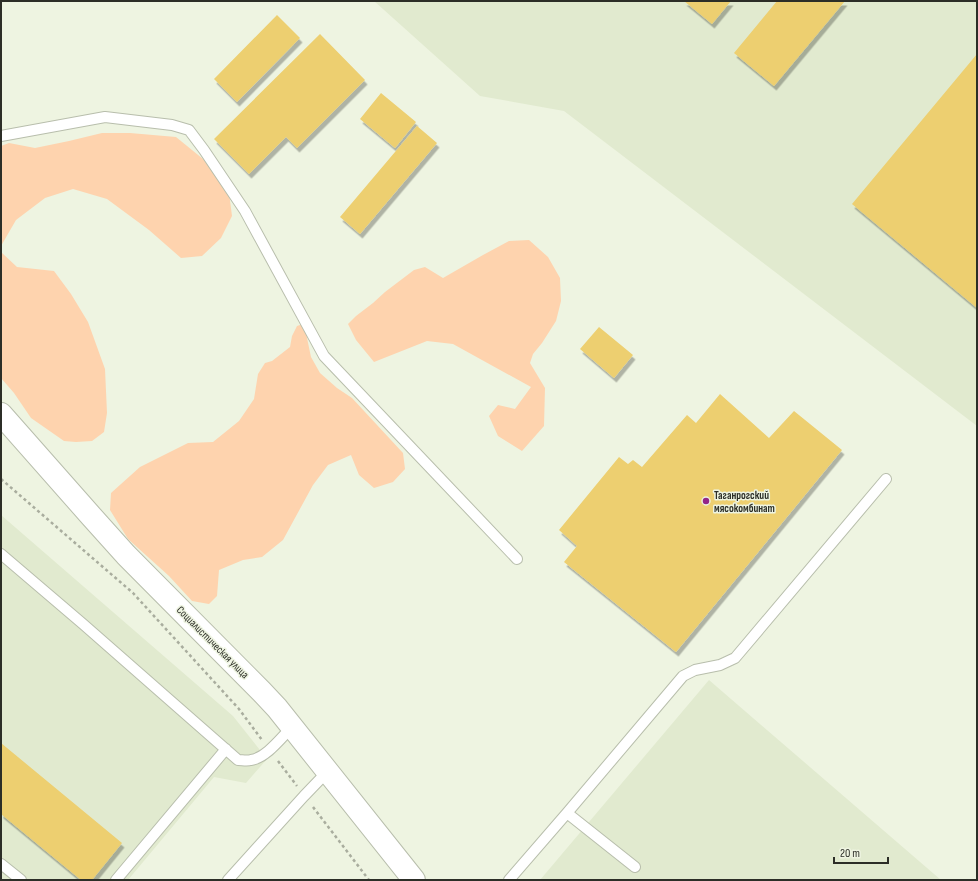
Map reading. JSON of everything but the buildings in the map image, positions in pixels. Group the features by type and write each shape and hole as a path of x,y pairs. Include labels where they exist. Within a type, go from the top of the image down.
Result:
{"street":[{"name":"Социалистическая улица","path":"1,414 126,555 277,708 414,880"}],"lane":[{"path":"1,136 105,117 172,125 189,130 246,211 324,356 517,559"},
{"path":"509,880 567,814 683,676 695,670 720,665 735,658 886,479"},
{"path":"1,554 238,760 250,761 260,757 270,750 292,727"},
{"path":"116,880 226,749"},
{"path":"228,880 328,771"},
{"path":"567,814 635,867"},
{"path":"1,864 21,880"}],"path":[{"path":"1,479 133,593 239,709 369,880"}],"shaded area":[{"path":"374,1 977,1 977,426 564,111 480,96"},
{"path":"102,133 130,133 176,137 203,159 228,185 232,216 221,238 202,256 181,258 149,230 107,199 73,189 45,198 16,220 1,246 1,146 9,143 35,148"},
{"path":"529,240 548,257 560,278 561,301 556,321 533,354 530,363 545,388 544,426 522,451 498,436 489,416 498,405 515,409 531,387 453,344 427,341 374,362 356,340 348,324 385,292 414,270 425,267 443,278 509,241"},
{"path":"1,252 17,267 54,271 71,294 88,322 105,369 107,413 104,432 92,441 64,441 31,418 14,393 1,378"},
{"path":"306,323 311,357 320,373 337,388 352,398 403,453 405,469 393,482 374,488 359,475 351,455 328,465 313,485 283,540 262,557 243,560 219,570 217,596 209,604 192,601 169,576 128,539 110,510 111,493 140,467 188,443 213,442 239,421 254,399 258,374 265,363 272,361 290,347 292,336 297,326"},
{"path":"1,515 233,716 267,759 246,783 214,777 128,880 1,880"},
{"path":"709,680 941,880 540,880"}],"place":[{"name":"Таганрогский мясокомбинат","path":"706,501"}]}
